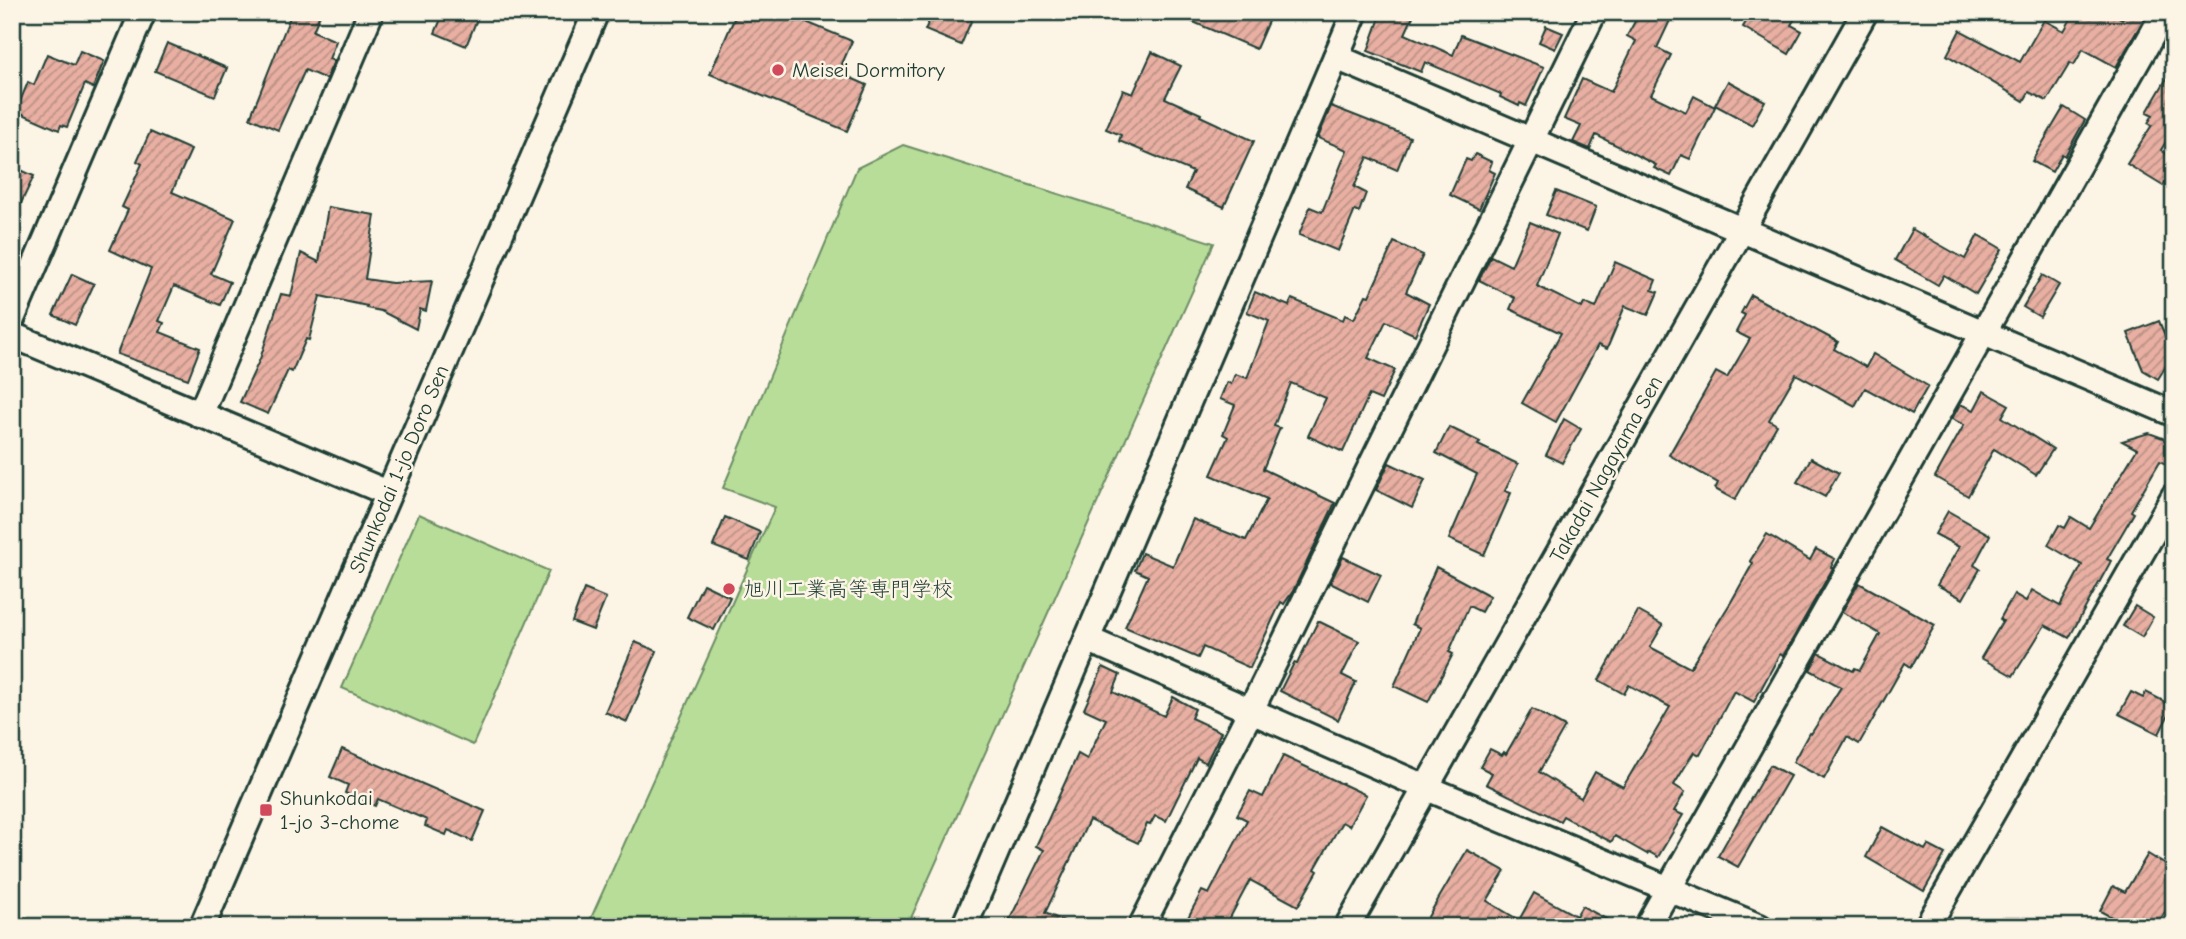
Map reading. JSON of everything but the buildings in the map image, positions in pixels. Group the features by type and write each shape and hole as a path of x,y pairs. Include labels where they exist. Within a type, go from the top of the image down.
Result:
{"street":[{"path":"12,320 143,12"},
{"path":"200,415 371,12"},
{"name":"Shunkodai 1-jo Doro Sen","path":"202,927 596,12"},
{"path":"964,927 1355,12"},
{"path":"1141,927 1251,710 1594,12"},
{"name":"Takadai Nagayama Sen","path":"1348,927 1865,12"},
{"path":"1647,927 1983,333 2164,27"},
{"path":"1336,57 2174,414"},
{"path":"12,335 388,493"},
{"path":"1927,927 2174,496"},
{"path":"1087,639 1427,788 1760,927"}],"green space":[{"path":"903,145 1214,243 907,927 587,927 775,507 723,488 857,168"},
{"path":"419,514 549,571 473,745 342,688"}],"place":[{"name":"Meisei Dormitory","path":"778,70"},
{"name":"旭川工業高等専門学校","path":"729,589"},
{"name":"Shunkodai 1-jo 3-chome","path":"266,810"}]}
